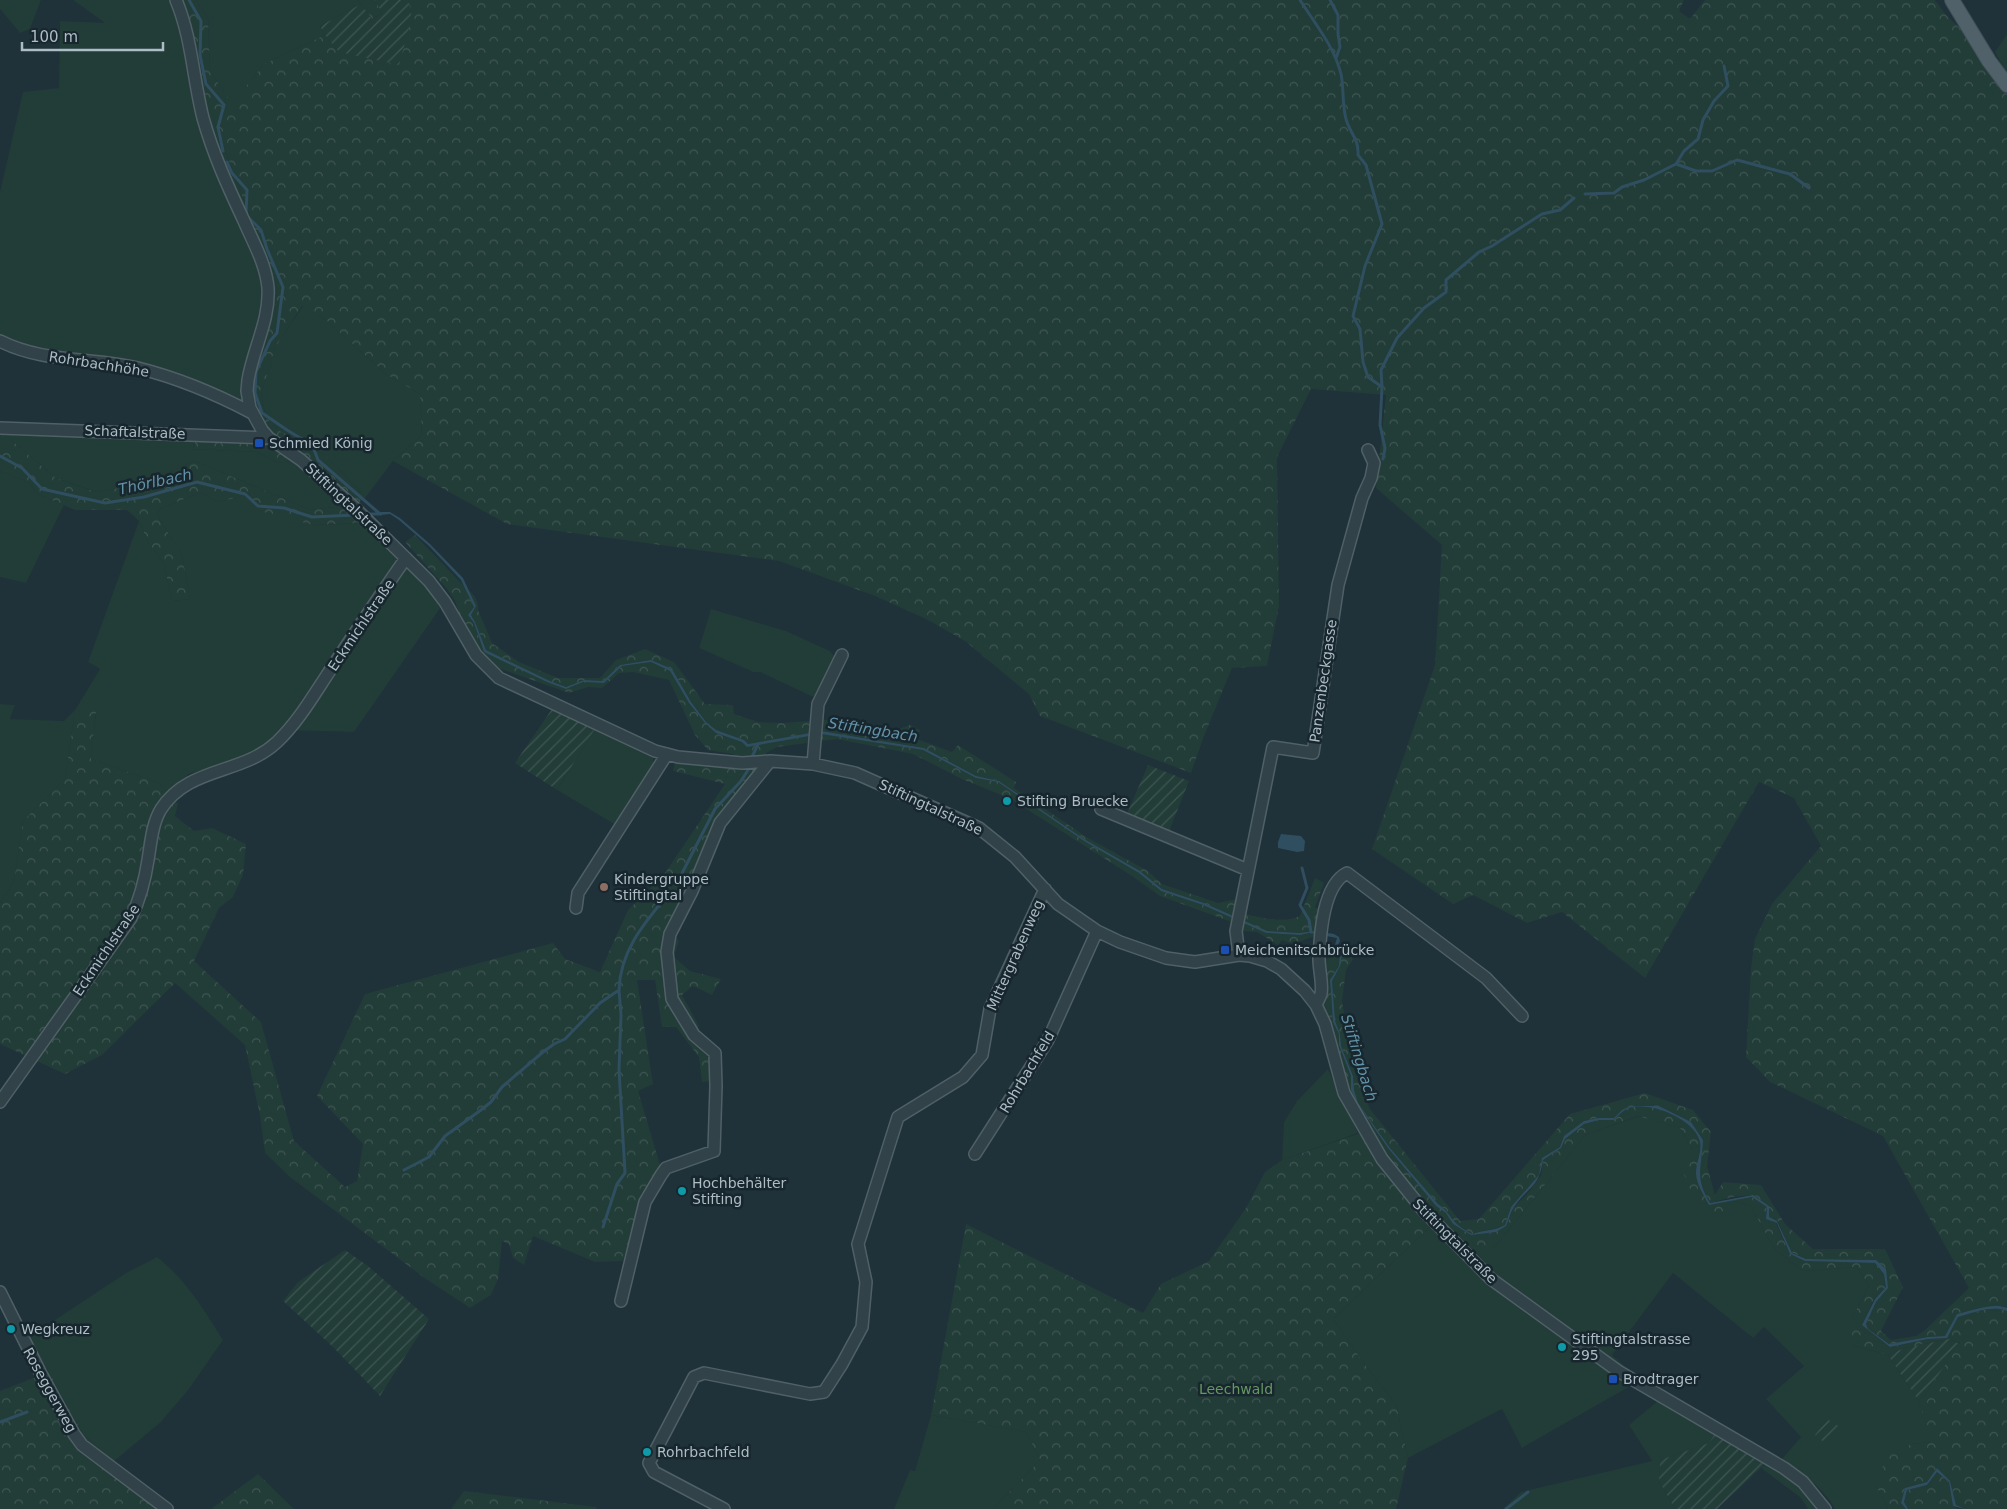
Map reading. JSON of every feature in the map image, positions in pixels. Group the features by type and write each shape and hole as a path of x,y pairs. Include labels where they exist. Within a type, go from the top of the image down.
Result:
{"main road":[{"path":"1952,0 1989,61 2007,85"}],"street":[{"name":"Stiftingtalstraße","path":"176,0 186,28 209,139 217,162 261,260 268,285 268,308 248,380 247,391 252,413 262,430 270,438 301,460 354,507 430,581 445,602 476,655 499,678 592,720 640,746 678,757 742,763 813,764 832,767 871,779 979,828 1015,856 1072,915 1097,931 1120,942 1172,959 1194,962 1239,955 1260,958 1280,969 1305,991 1316,1004 1325,1024 1344,1093 1360,1124 1382,1159 1401,1184 1472,1262 1491,1279 1618,1371 1784,1468 1802,1482 1825,1509"},
{"name":"Rohrbachhöhe","path":"0,341 14,348 60,359 105,362 138,368 196,387 252,413"},
{"name":"Schaftalstraße","path":"0,428 270,438"},
{"name":"Panzenbeckgasse","path":"1239,955 1236,931 1272,747 1313,753 1338,585 1348,543 1362,498 1371,478 1374,463 1368,450"},
{"name":"Eckmichlstraße","path":"0,1102 131,918 141,894 152,832 160,810 178,789 192,780 259,756 277,742 311,700 406,558"},
{"path":"813,764 818,704 842,654"},
{"path":"576,908 578,893 667,754"},
{"path":"622,1301 644,1202 666,1168 714,1151 715,1053 694,1035 672,999 667,952 670,934 692,891 720,823 770,762"},
{"path":"1102,809 1248,870"},
{"path":"1316,1004 1321,994 1321,931 1330,895 1338,878 1347,873 1486,978 1522,1016"},
{"name":"Mittergrabenweg","path":"724,1509 654,1472 649,1463 694,1377 704,1373 810,1394 824,1392 862,1327 866,1282 858,1244 898,1117 963,1077 982,1055 990,1009 1045,888"},
{"name":"Rohrbachfeld","path":"975,1154 1048,1040 1097,931"},
{"name":"Roseggerweg","path":"0,1292 36,1365 82,1445 167,1509"}],"green space":[{"path":"0,0 41,0 30,29 20,33 0,9"},
{"path":"73,0 180,0 215,124 278,290 254,373 253,399 244,415 208,397 137,372 0,344 0,192 23,92 59,88 60,21 105,23"},
{"path":"180,0 196,0 208,19 210,71 232,104 264,64 325,35 339,52 412,17 408,0 1684,0 1679,11 1690,19 1705,0 1935,0 1945,14 1965,33 2007,94 2007,1308 2003,1306 1957,1314 1945,1336 1889,1344 1868,1329 1866,1324 1876,1302 1888,1288 1885,1269 1876,1260 1806,1259 1791,1252 1778,1221 1769,1217 1769,1206 1753,1195 1732,1197 1710,1203 1698,1173 1703,1140 1691,1122 1659,1106 1630,1106 1622,1110 1614,1118 1584,1121 1564,1136 1560,1147 1542,1158 1539,1175 1511,1207 1505,1225 1472,1234 1455,1222 1438,1204 1390,1148 1358,1103 1354,1090 1353,1076 1341,1046 1340,1034 1334,1021 1332,981 1340,966 1340,950 1343,948 1353,959 1346,970 1342,1001 1353,1067 1370,1109 1460,1221 1479,1219 1570,1114 1645,1093 1693,1110 1711,1132 1707,1166 1715,1195 1723,1182 1761,1185 1785,1224 1813,1249 1885,1249 1903,1287 1881,1331 1891,1340 1916,1336 1925,1330 1969,1288 1883,1136 1770,1082 1746,1057 1751,968 1755,939 1772,904 1821,846 1794,798 1759,782 1645,978 1562,912 1527,923 1473,895 1453,904 1372,849 1435,665 1442,545 1376,488 1386,395 1311,389 1277,457 1279,606 1267,666 1232,668 1191,773 1040,716 1029,694 965,641 926,619 875,596 779,561 507,524 393,461 422,435 420,394 387,375 326,320 302,306 275,348 261,395 266,417 278,430 324,454 366,497 358,503 305,458 279,463 257,452 193,449 196,439 271,442 260,420 253,399 254,373 278,290 198,79"},
{"path":"196,0 358,0 361,4 320,26 325,35 264,64 232,105 210,71 208,19"},
{"path":"358,0 375,0 382,13 372,19"},
{"path":"375,0 408,0 412,17 399,65 339,52 320,26 361,4 372,19 382,13"},
{"path":"2007,34 2007,74 1995,52"},
{"path":"303,306 326,320 387,375 420,394 422,435 393,461 366,497 324,454 278,430 266,417 261,395 275,347"},
{"path":"0,434 4,434 56,478 96,492 144,484 195,461 311,510 344,506 362,523 313,525 245,507 236,498 217,502 201,492 160,509 157,515 182,555 190,599 172,601 164,564 148,542 139,521 127,510 75,510 38,494 28,482 0,471"},
{"path":"4,434 195,439 193,449 257,452 279,463 296,460 326,485 327,495 333,494 344,506 311,510 195,461 144,484 97,492 56,478"},
{"path":"0,471 28,482 38,494 64,505 26,583 0,577"},
{"path":"201,492 217,502 236,498 313,525 362,523 421,579 441,607 354,732 280,730 262,748 231,761 189,774 166,791 159,783 91,759 96,712 75,710 100,669 88,662 139,521 148,542 164,564 172,601 190,599 182,555 157,515 160,509"},
{"path":"415,535 464,586 474,607 468,615 474,623 484,652 566,689 583,682 604,683 622,666 651,662 670,671 689,703 716,733 742,742 747,746 821,734 923,750 976,778 998,782 1084,841 1139,873 1161,891 1203,905 1266,933 1300,935 1315,933 1315,936 1293,944 1282,940 1278,945 1257,932 1240,931 1240,925 1160,896 1011,799 962,779 913,754 837,739 777,747 766,753 755,775 716,820 688,889 664,933 679,940 674,957 690,971 721,979 712,995 693,986 682,995 699,1026 689,1034 708,1055 711,1081 702,1082 699,1057 676,1027 662,1027 655,980 637,980 653,1084 638,1091 661,1168 641,1199 623,1261 595,1262 533,1236 524,1265 513,1258 509,1244 502,1241 498,1279 491,1295 470,1308 426,1279 290,1177 265,1153 260,1116 245,1045 175,983 102,1055 65,1074 0,1044 0,903 14,882 23,821 65,779 75,710 96,711 91,759 159,783 178,804 175,816 194,831 212,828 246,844 243,875 233,897 219,908 194,961 261,1022 294,1141 345,1187 357,1181 363,1144 317,1096 365,994 553,943 565,959 600,972 628,910 663,876 725,784 673,771 675,761 732,767 733,754 708,750 695,735 669,680 633,672 619,673 602,688 588,687 569,693 498,668 481,653 463,625 455,601 447,589 405,542"},
{"path":"468,590 477,601 478,610 492,643 519,662 558,678 600,678 616,660 645,649 674,662 705,704 733,705 734,714 758,722 783,723 837,719 894,731 910,725 920,730 917,739 952,752 958,745 1016,782 1014,788 1088,838 1148,871 1162,884 1218,903 1238,899 1235,911 1276,920 1293,919 1300,916 1315,878 1324,883 1315,907 1319,909 1315,931 1300,933 1267,932 1204,903 1162,889 1140,871 1084,839 999,781 976,776 924,748 821,731 748,744 744,740 716,730 706,722 691,702 672,669 651,660 620,665 603,681 584,680 566,687 550,681 486,650 471,615 476,606"},
{"path":"711,609 786,631 830,651 834,656 830,672 817,696 811,696 760,672 753,672 699,648"},
{"path":"0,704 15,705 10,719 64,721 75,710 65,779 23,821 14,882 0,903"},
{"path":"552,709 595,729 557,790 515,763"},
{"path":"595,729 653,756 653,769 614,824 557,790"},
{"path":"1148,765 1189,781 1168,834 1126,816"},
{"name":"Leechwald","path":"1338,951 1340,954 1339,966 1330,980 1333,1022 1339,1034 1339,1045 1351,1076 1351,1090 1357,1103 1388,1148 1436,1206 1446,1212 1453,1224 1471,1235 1484,1232 1489,1233 1507,1224 1513,1208 1529,1192 1541,1175 1543,1160 1561,1148 1565,1139 1584,1124 1599,1120 1614,1120 1629,1108 1648,1107 1681,1119 1696,1134 1701,1146 1696,1177 1709,1205 1752,1197 1767,1207 1766,1218 1776,1223 1790,1254 1805,1261 1875,1263 1884,1274 1886,1287 1874,1299 1862,1325 1890,1347 1928,1339 1946,1338 1958,1317 1989,1309 2007,1311 2007,1509 1965,1509 1956,1505 1950,1481 1937,1468 1927,1482 1905,1488 1901,1503 1906,1509 1888,1509 1876,1486 1886,1457 1912,1444 1933,1442 1918,1400 1924,1395 1960,1343 1949,1339 1905,1348 1888,1355 1852,1345 1852,1318 1869,1286 1857,1267 1803,1271 1774,1249 1751,1206 1734,1201 1719,1215 1696,1205 1682,1169 1693,1151 1680,1128 1638,1116 1585,1135 1494,1248 1457,1241 1438,1219 1333,1319 1370,1372 1396,1404 1408,1458 1396,1509 993,1509 1040,1460 1026,1432 931,1415 966,1224 1143,1313 1161,1284 1209,1261 1246,1208 1265,1172 1282,1160 1369,1130 1348,1094 1341,1056 1321,1002 1324,961"},
{"path":"1328,1069 1358,1133 1282,1160 1284,1122 1297,1101"},
{"path":"1639,1116 1680,1128 1693,1151 1697,1205 1734,1201 1751,1206 1774,1249 1803,1271 1857,1267 1869,1286 1852,1318 1852,1345 1888,1355 1918,1400 1934,1442 1912,1444 1876,1486 1888,1509 1835,1509 1811,1481 1781,1460 1801,1437 1766,1399 1804,1366 1764,1327 1753,1338 1673,1273 1612,1355 1641,1380 1522,1448 1502,1409 1408,1458 1396,1404 1370,1372 1333,1319 1438,1219 1494,1248 1585,1135"},
{"path":"345,1250 368,1266 429,1319 380,1396 334,1348 283,1301 298,1282"},
{"path":"157,1257 185,1285 223,1340 189,1389 161,1422 113,1462 83,1434 29,1337 126,1273"},
{"path":"1949,1339 1960,1344 1924,1395 1918,1400 1888,1355 1905,1348"},
{"path":"49,1372 83,1434 113,1462 170,1509 0,1509 0,1391"},
{"path":"1666,1394 1721,1424 1709,1443 1660,1460 1659,1481 1675,1509 1503,1509 1521,1492 1652,1461 1629,1425"},
{"path":"931,1415 1026,1432 1040,1460 993,1509 894,1509 910,1470 915,1471"},
{"path":"1827,1419 1840,1427 1826,1444 1815,1435"},
{"path":"1720,1433 1766,1463 1717,1509 1675,1509 1659,1481 1660,1460 1709,1443 1714,1435"},
{"path":"1772,1460 1825,1509 1808,1509 1801,1498 1761,1468"},
{"path":"1937,1472 1949,1482 1953,1506 1958,1509 1908,1509 1904,1502 1907,1490 1927,1485"},
{"path":"258,1474 294,1509 211,1509"},
{"path":"464,1491 596,1507 597,1509 451,1509"}],"water":[{"path":"379,512 390,512 400,518 430,544 463,578 476,606 471,615 486,650 550,681 566,687 584,680 603,681 620,665 651,660 672,669 691,702 706,722 716,730 744,740 748,744 821,731 924,748 976,776 999,781 1084,839 1140,871 1162,889 1204,903 1267,931 1300,933 1315,931 1334,934 1339,937 1338,945 1342,955 1340,966 1332,981 1335,1021 1340,1034 1341,1046 1353,1076 1354,1090 1358,1103 1390,1148 1438,1204 1456,1223 1472,1234 1505,1225 1511,1207 1539,1175 1542,1158 1560,1147 1564,1136 1584,1121 1614,1118 1622,1110 1630,1106 1659,1106 1691,1122 1703,1140 1700,1179 1710,1203 1753,1195 1769,1206 1769,1217 1777,1221 1792,1253 1806,1259 1876,1260 1886,1269 1888,1288 1876,1302 1866,1324 1868,1329 1889,1344 1945,1336 1957,1314 1995,1306 2007,1308 2007,1311 1989,1309 1958,1317 1947,1338 1928,1339 1890,1347 1862,1325 1875,1299 1886,1287 1884,1274 1875,1263 1805,1261 1790,1254 1777,1223 1766,1219 1767,1207 1752,1197 1709,1205 1696,1177 1700,1142 1696,1134 1681,1119 1648,1107 1629,1108 1614,1120 1599,1120 1584,1124 1565,1139 1561,1148 1543,1160 1539,1176 1536,1182 1514,1207 1506,1226 1496,1232 1471,1235 1453,1224 1446,1213 1436,1206 1388,1148 1357,1103 1351,1090 1351,1076 1339,1045 1339,1034 1333,1022 1330,980 1339,966 1340,954 1335,945 1337,938 1310,933 1300,935 1266,933 1203,905 1161,891 1139,873 1084,841 998,782 976,778 923,750 821,734 747,747 742,742 716,733 705,723 689,703 670,671 651,662 622,666 604,683 583,682 566,689 547,682 484,652 474,623 468,615 474,607 461,580 429,546 399,520 390,514 380,515"},
{"path":"1281,834 1301,836 1305,841 1304,851 1297,852 1278,848"},
{"path":"1937,1468 1950,1481 1956,1505 1965,1509 1953,1506 1949,1482 1937,1472 1927,1485 1907,1490 1904,1502 1908,1509 1906,1509 1901,1503 1905,1488 1927,1482"}],"waterway":[{"path":"189,0 201,21 200,55 206,84 224,105 218,127 223,151"},
{"path":"1300,0 1329,45 1338,64 1342,79 1346,119 1356,140 1358,155 1366,165 1382,224 1365,266 1353,316 1360,329 1363,362 1368,377 1382,387 1380,425 1385,448 1383,459"},
{"path":"1330,0 1338,15 1340,47 1336,58"},
{"path":"1585,194 1614,193 1622,187 1644,180 1676,164 1684,151 1698,139 1703,120 1714,101 1728,86 1724,66"},
{"path":"1676,164 1696,171 1712,171 1737,160 1790,174 1809,188"},
{"path":"227,162 232,173 247,190 246,215 261,230 283,287 277,333 270,341 256,372 255,393 262,413 292,434 312,444 318,460 380,514"},
{"path":"1382,387 1381,370 1397,338 1424,308 1446,292 1446,280 1479,252 1492,246 1542,214 1560,210 1574,198"},
{"name":"Thörlbach","path":"0,456 22,468 42,489 105,503 144,497 197,482 245,494 258,506 284,508 312,517 356,515"},
{"name":"Thörlbach","path":"367,514 381,514"},
{"path":"752,757 758,744"},
{"path":"676,885 715,809 741,781 750,767"},
{"path":"1302,868 1307,888 1300,905 1309,920 1311,932"},
{"path":"404,1170 429,1157 445,1136 491,1102 502,1087 543,1052 565,1039 600,1003 619,990 620,975 629,949 644,925 670,892"},
{"path":"603,1227 617,1184 625,1173 619,1070 621,1015 619,990"},
{"path":"0,1422 27,1412"},
{"path":"1506,1509 1528,1492"}],"place":[{"name":"Schmied König","path":"259,443"},
{"name":"Stifting Bruecke","path":"1007,801"},
{"name":"Kindergruppe Stiftingtal","path":"604,887"},
{"name":"Meichenitschbrücke","path":"1225,950"},
{"name":"Hochbehälter Stifting","path":"682,1191"},
{"name":"Wegkreuz","path":"11,1329"},
{"name":"Stiftingtalstrasse 295","path":"1562,1347"},
{"name":"Brodtrager","path":"1613,1379"},
{"name":"Rohrbachfeld","path":"647,1452"}],"water label":[{"name":"Stiftingbach","path":"873,730"},
{"name":"Stiftingbach","path":"1359,1058"}]}
